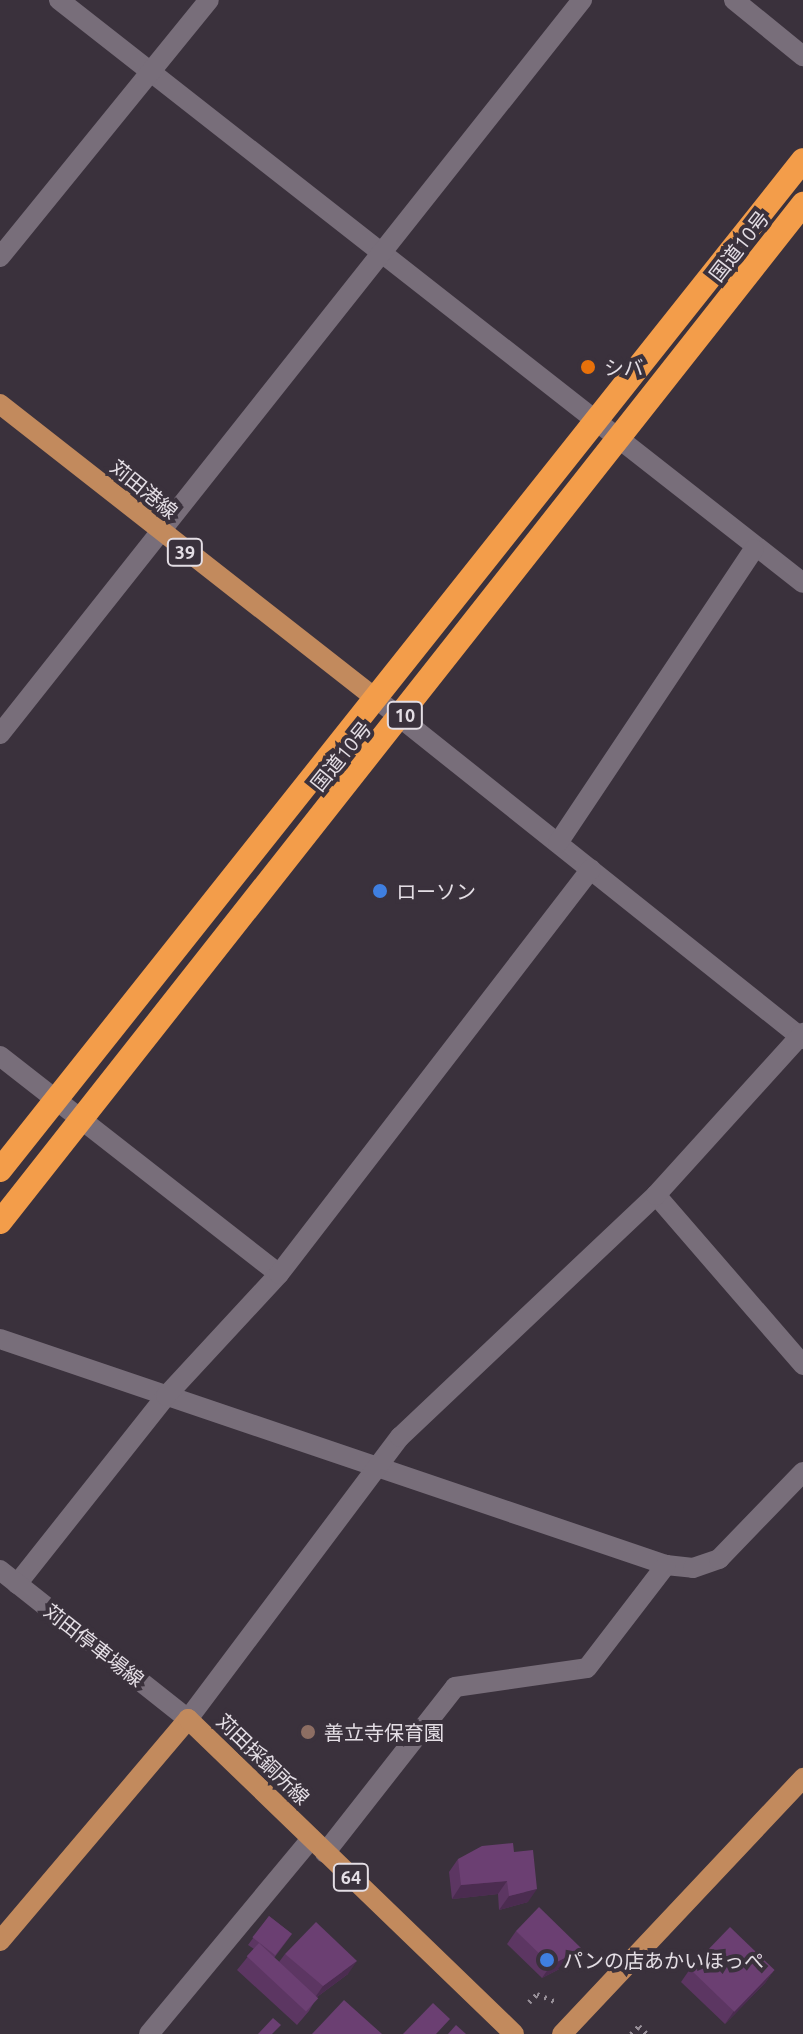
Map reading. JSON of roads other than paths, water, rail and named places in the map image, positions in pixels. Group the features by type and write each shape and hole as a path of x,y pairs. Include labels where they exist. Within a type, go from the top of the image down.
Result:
{"highway":[{"name":"国道10号","path":"4,1156 56,1101 373,696 803,160"},
{"name":"国道10号","path":"0,1222 402,719 803,204"}],"main road":[{"name":"苅田港線","path":"0,404 158,532 373,696"},
{"name":"苅田採銅所線","path":"0,1941 188,1719 514,2034"},
{"path":"562,2034 803,1778"}],"street":[{"path":"59,0 616,443 803,583"},
{"path":"0,257 147,69 209,0"},
{"path":"0,734 582,0"},
{"path":"734,0 803,56"},
{"path":"558,843 754,549"},
{"path":"188,1719 380,1468 400,1437 656,1195 802,1036 373,696"},
{"path":"17,1584 166,1396 279,1274 591,869"},
{"path":"0,1056 279,1274"},
{"path":"656,1195 803,1365"},
{"path":"0,1339 666,1565 693,1568 719,1559 803,1472"},
{"path":"149,2034 318,1846 455,1687 587,1668 666,1565"},
{"name":"苅田停車場線","path":"0,1570 188,1719"}],"place":[{"name":"シバ","path":"588,367"},
{"name":"ローソン","path":"380,891"},
{"name":"善立寺保育園","path":"308,1732"},
{"name":"パンの店あかいほっぺ","path":"547,1960"}]}
